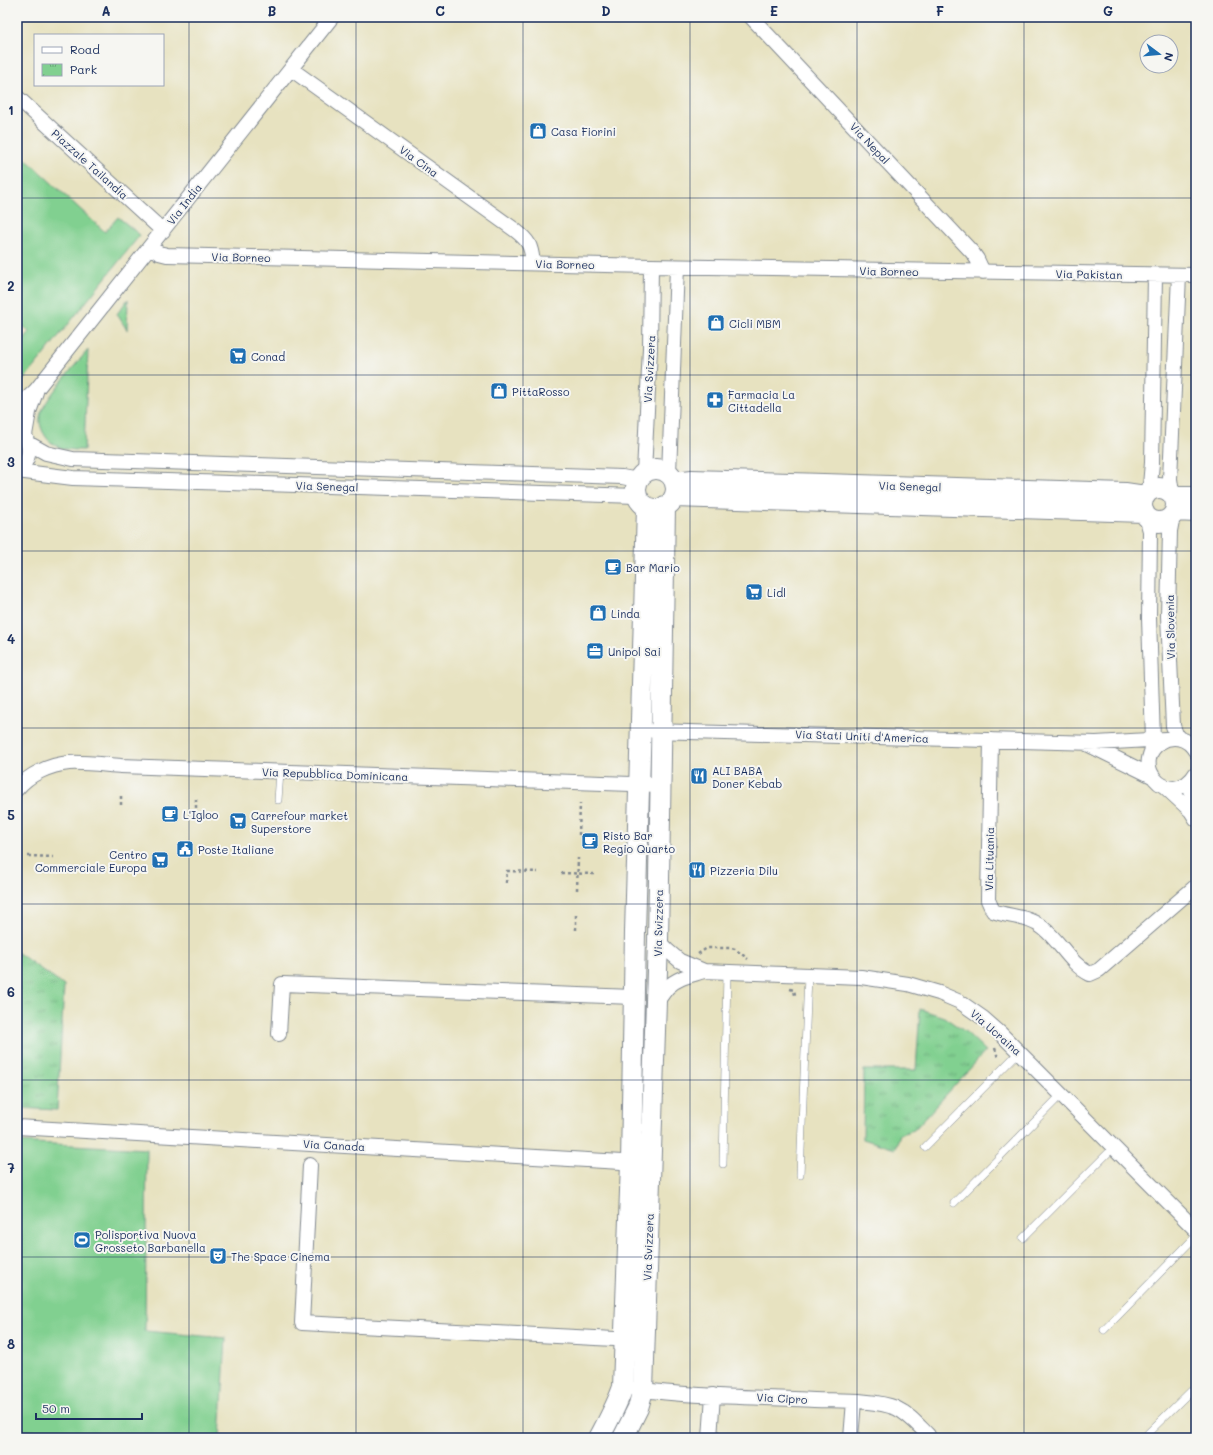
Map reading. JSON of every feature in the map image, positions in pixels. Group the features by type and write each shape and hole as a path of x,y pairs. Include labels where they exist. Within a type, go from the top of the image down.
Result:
{"main road":[{"path":"1196,497 1174,504 1165,520 1160,522 1150,519 1146,504 1158,488 1168,490 1174,504 1196,512"},
{"name":"Via Senegal","path":"656,489 1146,504"},
{"name":"Via Svizzera","path":"598,1438 611,1416 623,1387 631,1163 641,730 652,661 656,489"},
{"name":"Via Svizzera","path":"623,1438 638,1408 643,1390 652,1164 658,941 661,731 652,661"}],"street":[{"name":"Via India","path":"17,408 36,390 332,17"},
{"name":"Via Nepal","path":"751,17 972,252 983,272"},
{"name":"Via Cina","path":"291,69 515,230 529,243 532,263"},
{"name":"Piazzale Tailandia","path":"17,97 163,231"},
{"name":"Via Borneo","path":"150,247 159,253 167,255 677,267 983,272"},
{"name":"Via Svizzera","path":"651,266 650,348 656,489"},
{"name":"Via Svizzera","path":"656,489 677,267"},
{"name":"Via Pakistan","path":"983,272 1196,275"},
{"name":"Via Slovenia","path":"1155,274 1152,463 1150,485 1146,504 1150,530 1149,618 1166,741 1176,734 1173,726 1168,616 1170,531 1174,504 1170,486 1170,472 1179,275"},
{"name":"Via India","path":"17,471 25,465 29,452 23,436 28,412 36,390"},
{"name":"Via Senegal","path":"23,436 46,453 73,459 622,477 656,489"},
{"name":"Via Senegal","path":"17,471 73,478 656,489"},
{"name":"Via Stati Uniti d'America","path":"641,730 1083,742 1166,741"},
{"name":"Via Lituania","path":"991,740 988,900 993,911 1020,917 1042,927 1053,937 1082,970 1090,974 1099,970 1196,886"},
{"path":"1152,776 1149,768 1149,761 1166,741 1193,746 1196,752"},
{"name":"Via Stati Uniti d'America","path":"1083,742 1152,776 1192,812 1196,819"},
{"name":"Via Repubblica Dominicana","path":"17,789 25,781 44,770 70,763 660,785"},
{"path":"1164,786 1179,788 1186,785 1194,776"},
{"path":"1194,776 1191,791 1196,813"},
{"name":"Via Ucraina","path":"658,941 680,961 704,972"},
{"name":"Via Ucraina","path":"656,1003 668,987 675,982 683,977 704,972 861,977 908,984 939,993 960,1002 983,1018 1062,1094 1196,1230"},
{"path":"279,1034 282,984 634,997"},
{"name":"Via Canada","path":"17,1126 652,1164"},
{"path":"310,1165 302,1323 644,1340"},
{"name":"Via Cipro","path":"623,1387 643,1390 713,1395 854,1401 895,1407 907,1414 928,1435 929,1438"},
{"path":"710,1438 713,1395"},
{"path":"851,1438 854,1401"}],"lane":[{"path":"278,800 280,772"},
{"path":"723,1164 727,972"},
{"path":"800,1175 808,976"},
{"path":"925,1147 1019,1052"},
{"path":"954,1203 1062,1094"},
{"path":"1023,1238 1114,1147"},
{"path":"1104,1330 1196,1236"},
{"path":"1148,1433 1196,1386"}],"path":[{"path":"121,793 121,805"},
{"path":"196,796 196,808"},
{"path":"579,835 580,803"},
{"path":"28,856 53,857"},
{"path":"577,890 578,858"},
{"path":"506,883 507,872 538,872"},
{"path":"561,873 594,874"},
{"path":"576,914 576,930"},
{"path":"694,955 707,948 731,948 735,949 744,957 753,960"},
{"path":"994,1045 996,1055 1005,1065"}],"green space":[{"path":"17,151 105,232 118,217 140,235 17,388 17,350 29,332 17,320"},
{"path":"128,299 127,330 117,314"},
{"path":"88,350 84,450 73,450 58,447 46,437 43,432 40,417 46,402"},
{"path":"17,952 64,986 57,1110 17,1108"},
{"path":"920,1009 944,1017 967,1033 986,1051 914,1130 900,1134 895,1149 863,1139 864,1070 916,1070"},
{"name":"Polisportiva Nuova Grosseto Barbanella","path":"17,1142 147,1149 145,1331 226,1338 220,1438 88,1438 17,1429"}],"place":[{"name":"Casa Fiorini","path":"538,131"},
{"name":"Cicli MBM","path":"716,323"},
{"name":"Conad","path":"238,356"},
{"name":"PittaRosso","path":"499,391"},
{"name":"Farmacia La Cittadella","path":"715,400"},
{"name":"Bar Mario","path":"613,567"},
{"name":"Lidl","path":"754,592"},
{"name":"Linda","path":"598,613"},
{"name":"Unipol Sai","path":"595,651"},
{"name":"ALI BABA Doner Kebab","path":"699,776"},
{"name":"L'Igloo","path":"170,814"},
{"name":"Carrefour market Superstore","path":"238,821"},
{"name":"Risto Bar Regio Quarto","path":"590,841"},
{"name":"Poste Italiane","path":"185,849"},
{"name":"Centro Commerciale Europa","path":"160,860"},
{"name":"Pizzeria Dilu","path":"697,870"},
{"name":"Polisportiva Nuova Grosseto Barbanella","path":"82,1240"},
{"name":"The Space Cinema","path":"218,1256"}]}
